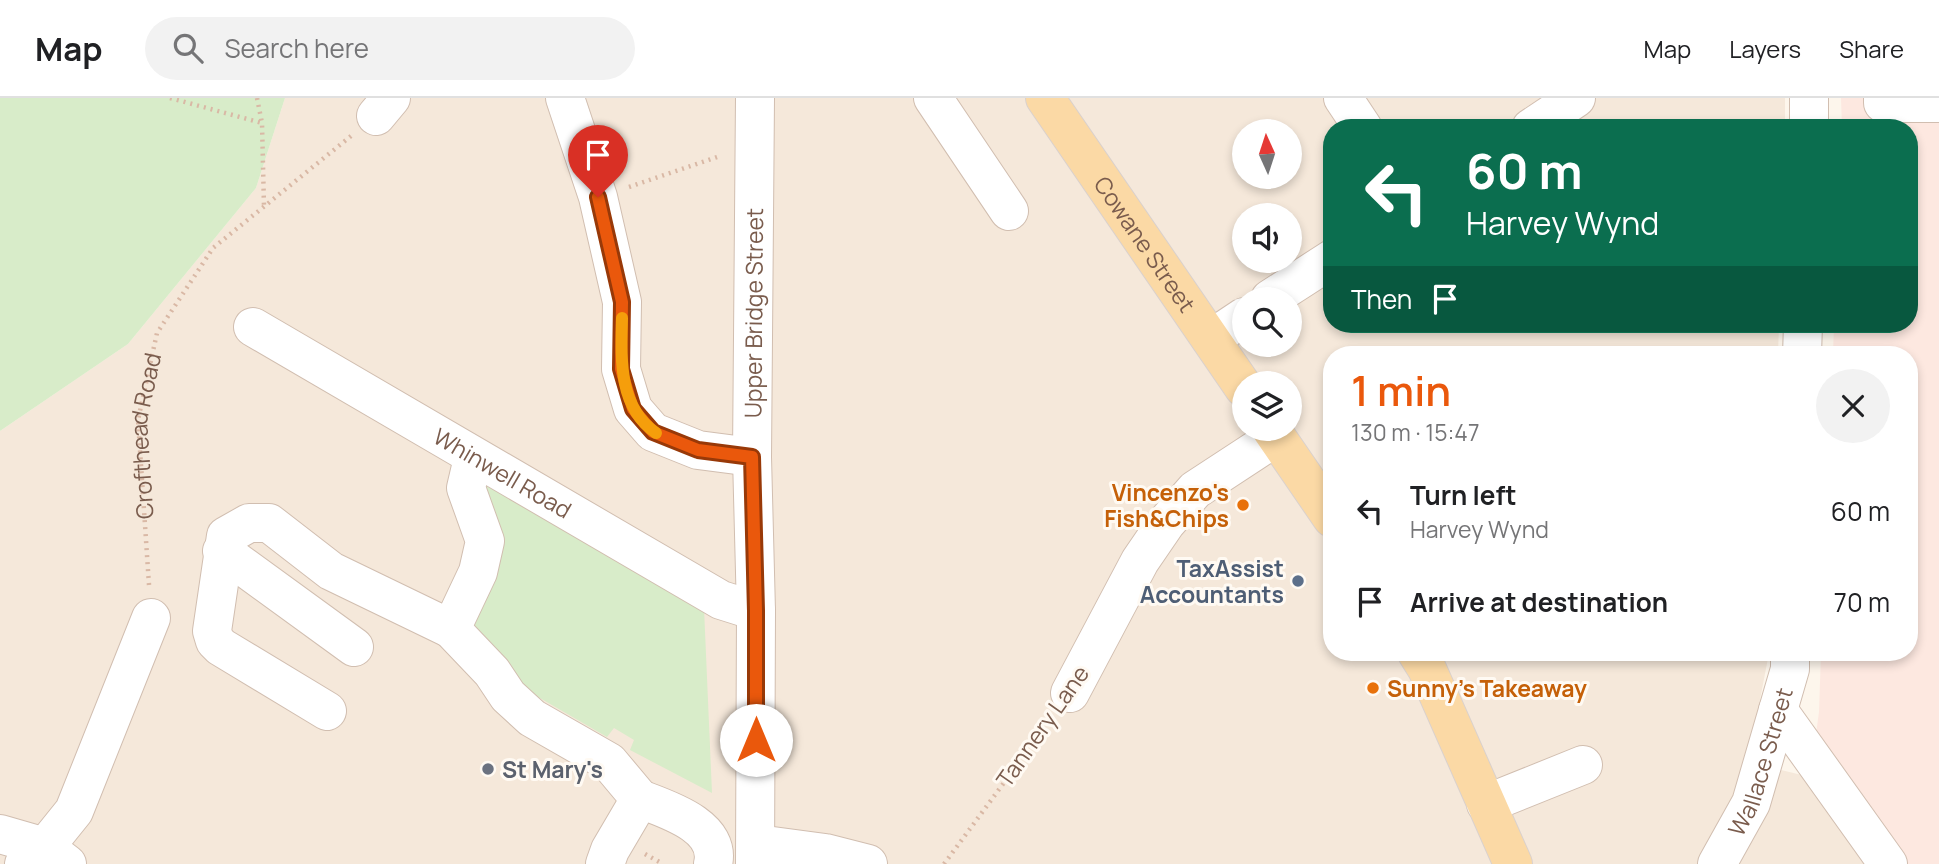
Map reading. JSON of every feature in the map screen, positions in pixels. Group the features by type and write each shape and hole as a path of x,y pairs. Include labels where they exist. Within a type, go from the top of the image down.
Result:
{"main road":[{"name":"Cowane Street","path":"1045,98 1233,371"},
{"path":"1279,441 1323,505"},
{"path":"1422,661 1513,864"}],"street":[{"path":"565,98 598,197 622,302 621,369 633,409 653,432 698,450 752,457"},
{"name":"Upper Bridge Street","path":"755,98 752,457 756,611 755,854"},
{"path":"933,98 1009,211"},
{"path":"1343,98 1357,119"},
{"path":"1544,119 1576,98"},
{"path":"1809,98 1809,119"},
{"path":"1883,98 1883,103 1939,103"},
{"path":"1289,287 1323,265"},
{"path":"1211,339 1232,325"},
{"name":"Whinwell Road","path":"253,327 721,600 756,611"},
{"name":"Tannery Lane","path":"1070,693 1140,561 1166,523 1195,490 1263,441"},
{"path":"451,629 478,572 485,541 466,488 474,458"},
{"path":"327,711 215,641 212,631 226,536 249,523 269,523 331,571 451,629 492,672 509,696 532,718 609,762 640,799 684,816 706,835 714,856 712,864"},
{"path":"222,551 354,647"},
{"path":"0,834 45,858 74,811 151,618"},
{"name":"Wallace Street","path":"1717,864 1751,803 1790,661"},
{"path":"1778,709 1888,864"},
{"path":"1486,804 1583,765"},
{"path":"605,864 610,850 640,799"},
{"path":"755,854 825,853 868,864"}],"path":[{"path":"170,98 261,123"},
{"path":"257,98 261,123 264,207"},
{"name":"Crofthead Road","path":"151,618 138,420 157,333 213,248 384,107"},
{"path":"598,197 755,144"},
{"name":"Tannery Lane","path":"944,864 1070,693"}],"shaded area":[{"path":"285,98 1785,98 1785,119 1323,119 1323,333 1779,333 1778,346 1323,346 1323,661 1767,661 1748,762 1810,777 1868,864 0,864 0,431 128,344 256,188"},
{"path":"1841,98 1939,98 1939,864 1868,864 1810,777 1819,712 1821,661 1918,661 1918,346 1833,346 1834,333 1918,333 1918,119 1842,119"}],"green space":[{"path":"0,98 285,98 256,188 128,344 0,431"},
{"path":"483,475 704,608 712,793 630,750 634,740 614,728 607,737 497,673 464,613"}],"slow traffic":[{"path":"622,318 621,369 633,409 656,433"}],"place":[{"name":"Vincenzo's Fish&Chips","path":"1243,505"},
{"name":"TaxAssist Accountants","path":"1298,581"},
{"name":"Sunny's Takeaway","path":"1373,688"},
{"name":"St Mary's","path":"488,769"}],"route":[{"path":"598,197 622,302 621,369 633,409 653,432 698,450 752,457 756,740"}]}
